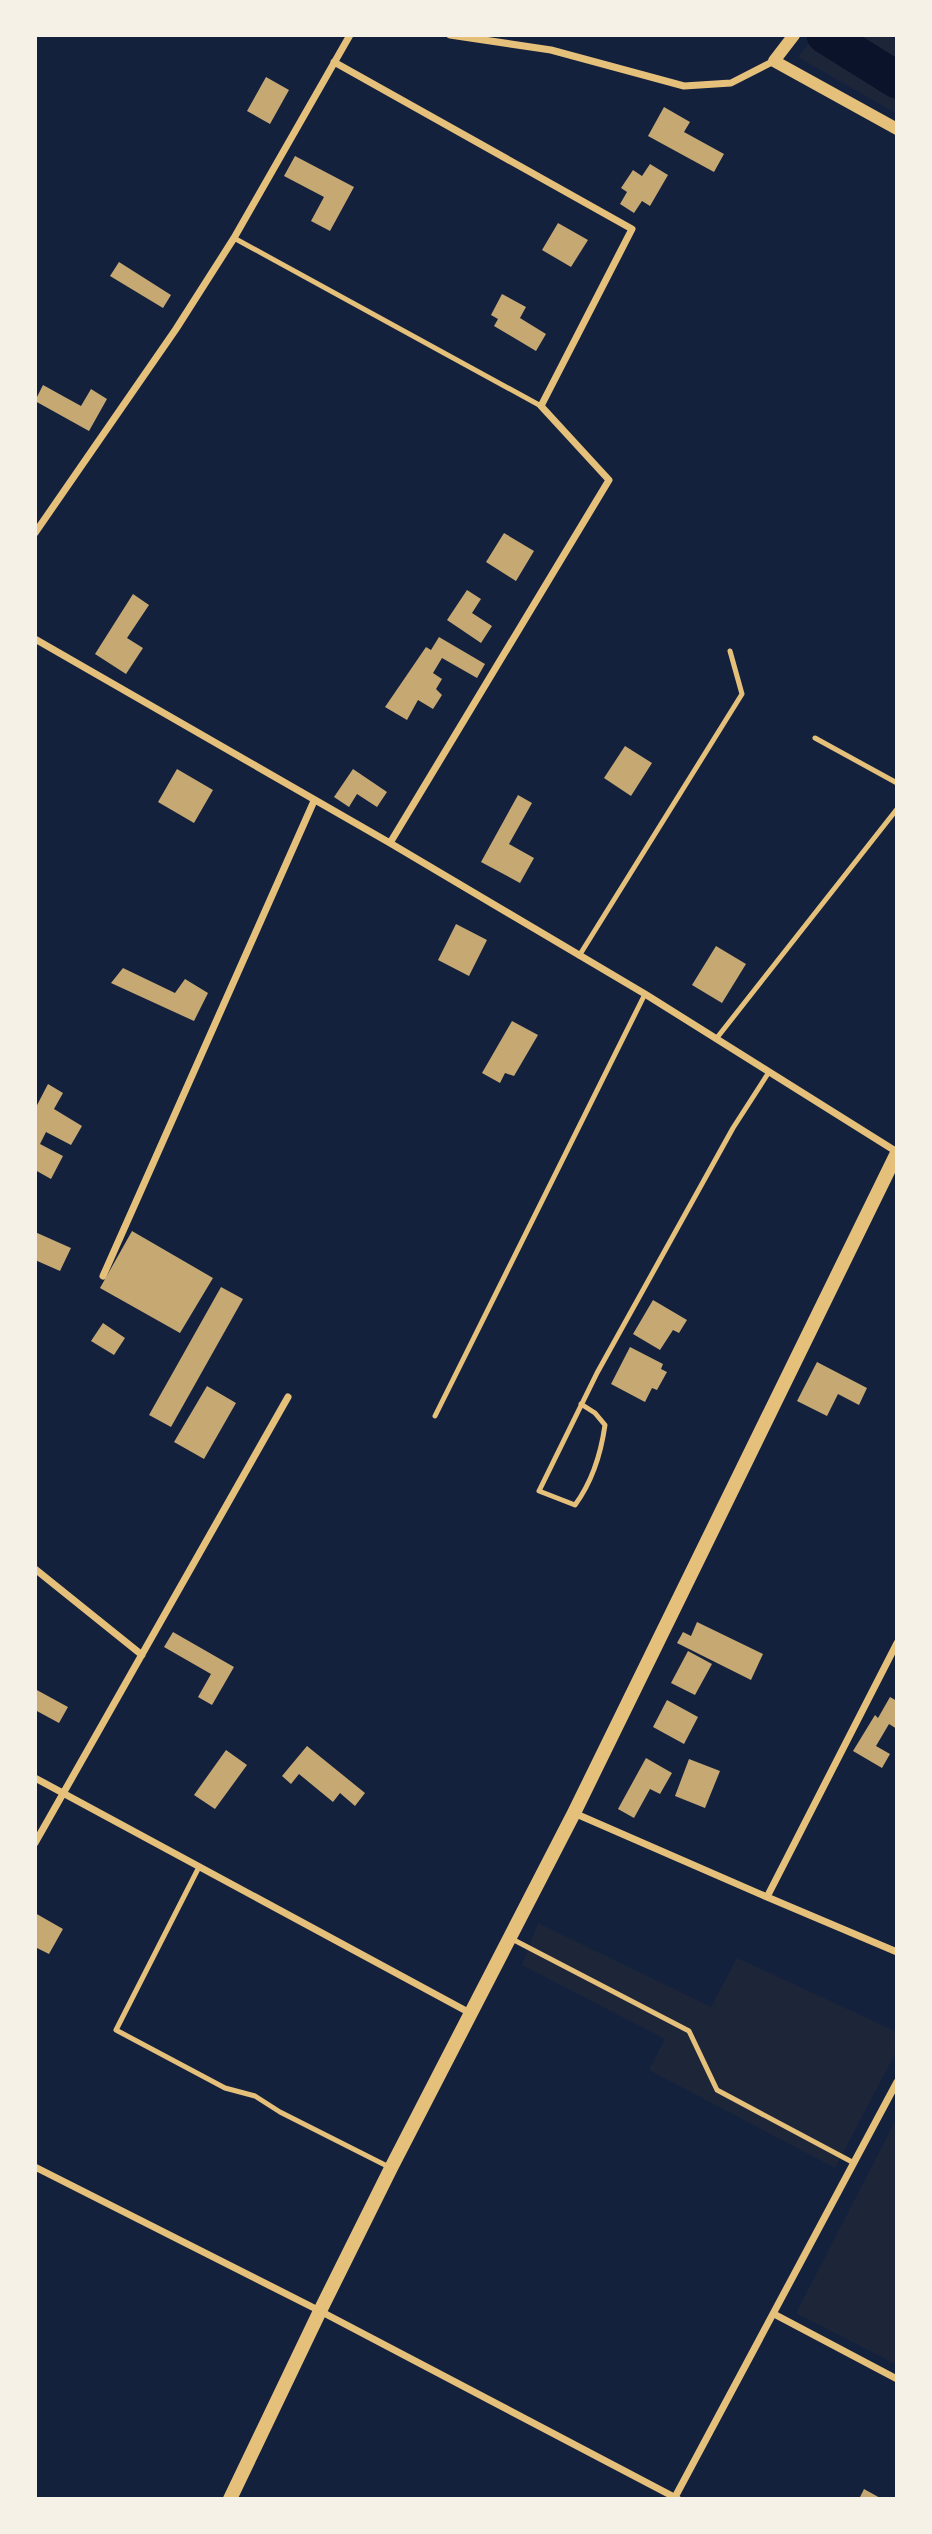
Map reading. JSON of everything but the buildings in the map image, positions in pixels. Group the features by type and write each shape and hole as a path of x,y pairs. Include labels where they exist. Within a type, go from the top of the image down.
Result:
{"main road":[{"path":"230,2499 391,2168 574,1813 897,1152"}],"street":[{"path":"35,533 176,330 234,238 350,35"},
{"path":"450,35 551,50 684,86 731,83 774,61 792,38"},
{"path":"774,61 897,129"},
{"path":"334,62 632,229 541,406 609,480 390,843"},
{"path":"35,639 390,843 645,994 897,1152"},
{"path":"103,1276 314,801"},
{"path":"35,1843 288,1397"},
{"path":"35,1569 142,1655"},
{"path":"767,1897 897,1643"},
{"path":"35,1778 470,2013"},
{"path":"574,1813 897,1952"},
{"path":"35,2167 320,2311 676,2498 897,2082"},
{"path":"774,2314 897,2378"}],"lane":[{"path":"234,238 541,406"},
{"path":"579,956 741,694 730,651"},
{"path":"815,738 897,783"},
{"path":"716,1039 897,809"},
{"path":"435,1416 645,994"},
{"path":"581,1404 605,1424 586,1490 575,1505 539,1491 581,1404 733,1128 769,1072"},
{"path":"200,1867 116,2030 225,2088 255,2096 280,2112 391,2168"},
{"path":"509,1938 689,2031 717,2090 854,2163"}],"shaded area":[{"path":"816,35 886,35 897,41 897,114 798,57"},
{"path":"538,1923 711,2007 737,1958 897,2032 897,2050 835,2168 649,2070 665,2039 522,1965"},
{"path":"897,2118 897,2365 796,2313"}],"waterway":[{"path":"825,35 897,80"}]}
